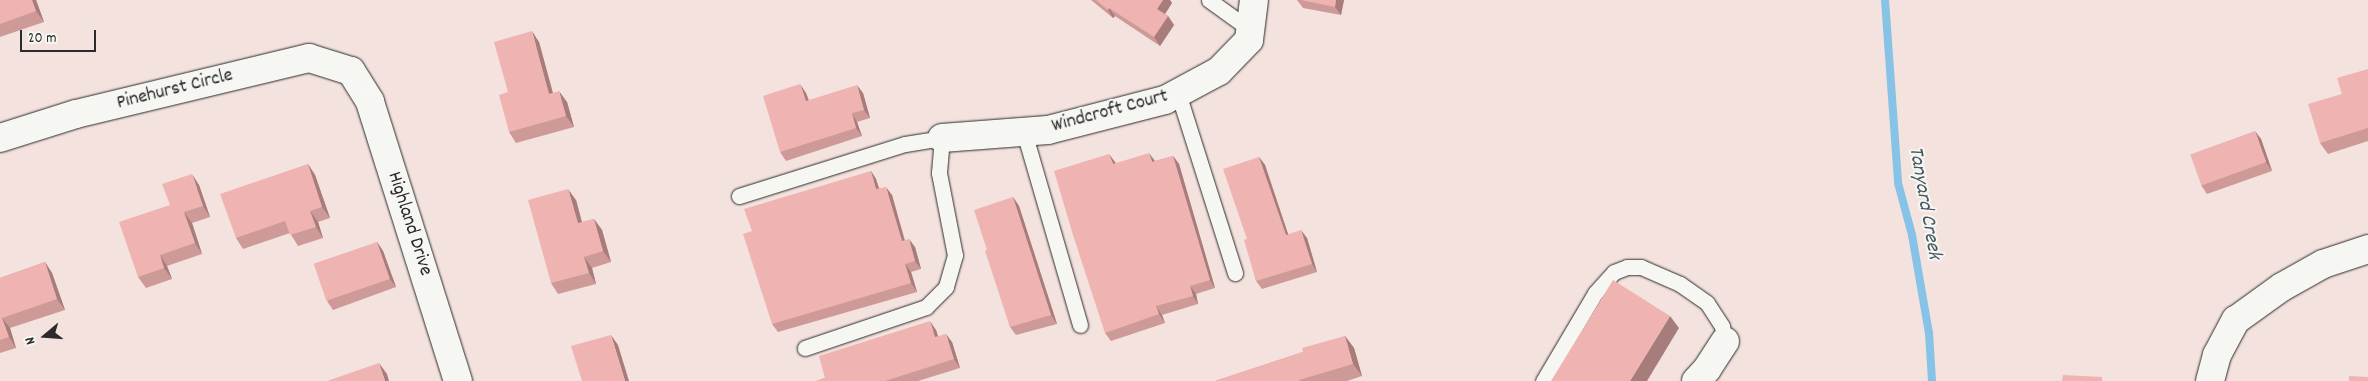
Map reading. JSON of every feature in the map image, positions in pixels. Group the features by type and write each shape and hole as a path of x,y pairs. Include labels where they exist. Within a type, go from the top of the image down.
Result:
{"street":[{"path":"1252,31 1254,0"},
{"name":"Windcroft Court","path":"942,138 1057,128 1165,100 1219,71 1249,40 1252,31"},
{"name":"Pinehurst Circle","path":"0,138 76,114 309,58 351,71"},
{"name":"Highland Drive","path":"351,71 370,102 458,381"},
{"path":"2210,381 2217,355 2236,320 2282,287 2323,264 2368,249"},
{"path":"1696,381 1707,369 1725,341"}],"lane":[{"path":"1209,0 1252,31"},
{"path":"1178,93 1235,273"},
{"path":"1024,132 1080,325"},
{"path":"739,196 905,144 942,138 939,173 954,255 946,287 926,307 805,348"},
{"path":"1543,381 1595,293 1614,272 1627,267 1641,266 1680,284 1707,303 1722,326 1725,341"}],"building":[{"path":"0,0 32,0 36,11 0,24"},
{"path":"1096,0 1163,0 1157,9 1168,16 1154,37 1109,8 1108,10"},
{"path":"1301,0 1336,0 1335,7"},
{"path":"532,31 549,94 559,91 566,116 509,132 499,95 508,92 494,42"},
{"path":"2368,69 2368,128 2320,143 2308,104 2342,94 2337,78"},
{"path":"800,84 806,101 857,85 864,110 852,113 856,128 780,152 763,96"},
{"path":"2255,131 2266,162 2201,186 2190,155"},
{"path":"1149,153 1152,162 1173,156 1210,280 1190,286 1193,296 1156,306 1159,314 1105,333 1054,171 1109,154 1113,164"},
{"path":"1259,157 1286,235 1301,230 1312,264 1256,281 1244,240 1247,239 1223,169"},
{"path":"308,164 322,207 310,211 316,227 290,235 285,221 236,238 220,194"},
{"path":"871,171 876,189 886,187 902,241 909,239 915,261 905,264 911,283 772,324 743,234 752,231 744,209"},
{"path":"192,174 203,206 184,212 195,243 160,255 164,268 138,277 119,222 170,205 162,184"},
{"path":"568,189 578,223 594,219 603,251 584,257 589,273 551,283 528,200"},
{"path":"1013,197 1051,315 1010,327 985,251 987,250 974,210"},
{"path":"377,242 390,279 326,301 314,264"},
{"path":"45,262 57,299 2,318 9,337 0,340 0,278"},
{"path":"1613,280 1670,316 1630,381 1551,381"},
{"path":"930,321 935,337 946,334 954,359 885,381 816,381 825,378 819,356"},
{"path":"611,335 625,381 582,381 571,346"},
{"path":"1345,336 1353,364 1300,381 1215,381 1303,352 1302,348"},
{"path":"379,363 385,381 327,381"},
{"path":"2063,375 2102,377 2102,381 2062,381"},
{"path":"2349,376 2368,377 2368,381 2349,381"}],"waterway":[{"name":"Tanyard Creek","path":"1885,0 1898,183 1912,235 1929,333 1932,381"}]}
